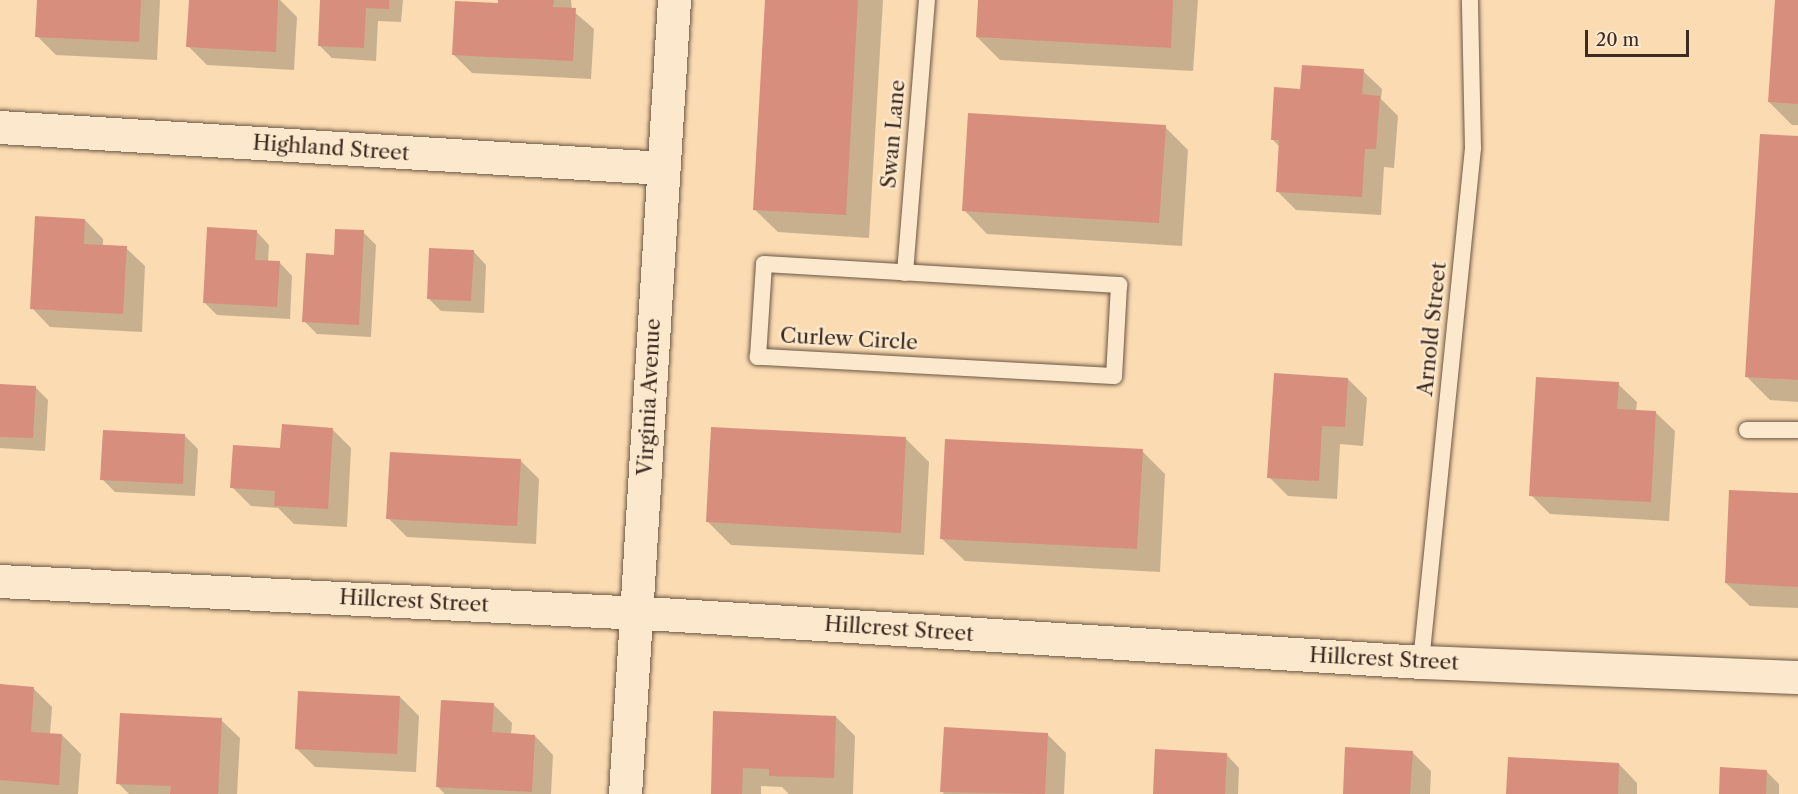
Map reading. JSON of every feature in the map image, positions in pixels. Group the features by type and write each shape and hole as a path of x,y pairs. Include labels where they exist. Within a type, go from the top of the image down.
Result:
{"street":[{"name":"Virginia Avenue","path":"625,794 674,0"},
{"name":"Highland Street","path":"0,126 663,168"},
{"name":"Hillcrest Street","path":"0,581 636,613 1421,662 1798,677"}],"lane":[{"name":"Swan Lane","path":"905,273 927,0"},
{"name":"Arnold Street","path":"1421,662 1473,148 1470,0"},
{"name":"Curlew Circle","path":"764,264 905,273 1119,285 1114,376 758,357 764,264"},
{"path":"1747,430 1798,430"}],"building":[{"path":"37,0 141,0 139,42 35,37"},
{"path":"189,0 278,0 276,52 186,47"},
{"path":"320,0 389,0 389,9 366,8 364,48 318,46"},
{"path":"498,0 554,0 553,7 576,8 573,61 452,55 455,1 498,3"},
{"path":"765,0 858,0 846,215 753,210"},
{"path":"978,0 1173,0 1171,48 976,37"},
{"path":"1775,0 1798,0 1798,104 1768,102"},
{"path":"1302,65 1364,69 1362,94 1380,96 1376,149 1365,149 1362,197 1276,192 1279,140 1271,140 1274,87 1300,89"},
{"path":"968,113 1166,125 1159,223 962,211"},
{"path":"1760,134 1798,136 1798,380 1745,377"},
{"path":"35,216 85,219 84,244 127,246 123,314 30,309"},
{"path":"207,227 257,230 255,260 280,261 277,307 203,303"},
{"path":"335,229 364,230 359,325 302,322 306,253 334,255"},
{"path":"429,248 474,250 471,301 427,299"},
{"path":"1274,373 1348,378 1345,427 1322,426 1319,481 1267,478"},
{"path":"1536,377 1619,382 1617,409 1656,411 1651,502 1529,496"},
{"path":"0,384 36,386 33,438 0,437"},
{"path":"282,424 333,428 328,509 274,506 275,491 230,488 233,445 280,448"},
{"path":"711,427 906,437 901,533 706,522"},
{"path":"103,430 185,434 183,484 100,480"},
{"path":"945,439 1143,449 1137,549 940,539"},
{"path":"390,452 521,459 517,526 386,519"},
{"path":"1729,490 1798,493 1798,587 1725,583"},
{"path":"0,684 34,687 31,732 62,734 59,785 0,780"},
{"path":"298,691 400,696 397,754 295,749"},
{"path":"441,700 494,703 492,732 535,735 532,792 436,787"},
{"path":"713,711 836,716 834,778 769,776 769,769 743,768 742,794 711,794"},
{"path":"120,713 222,718 218,794 170,794 171,786 116,784"},
{"path":"944,727 1048,733 1045,794 940,792"},
{"path":"1345,747 1413,751 1410,794 1343,794"},
{"path":"1155,749 1227,753 1225,794 1153,794"},
{"path":"1508,757 1619,763 1618,794 1506,794"},
{"path":"1720,767 1767,770 1766,794 1719,794"}]}
